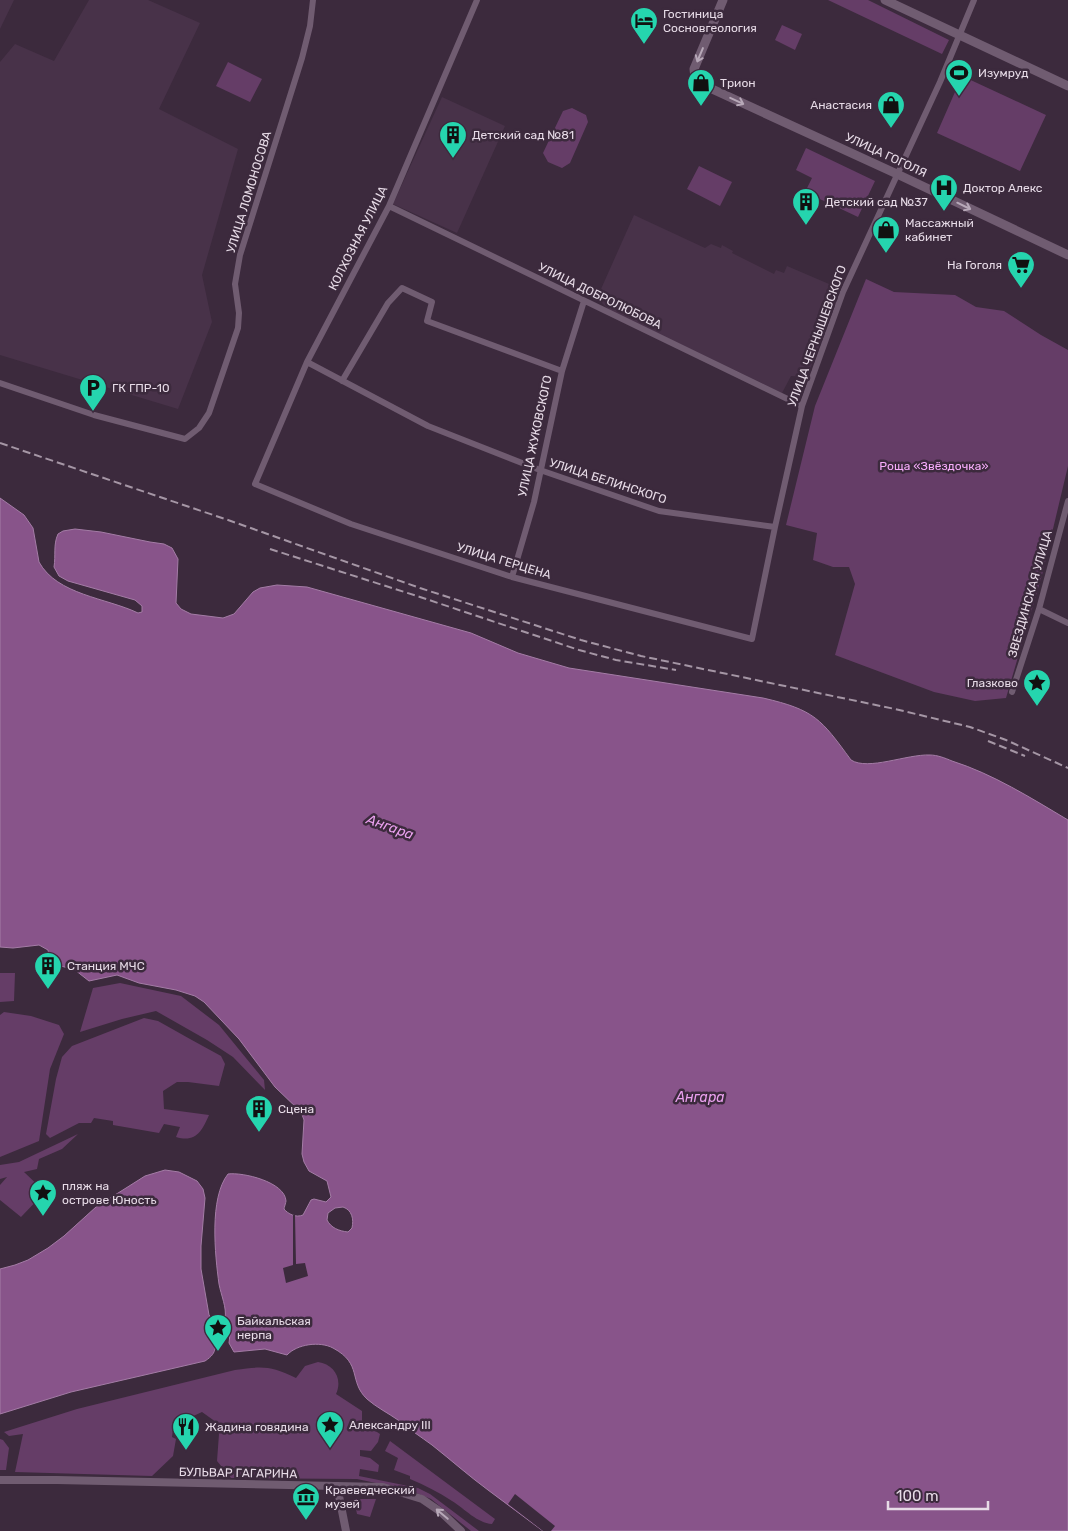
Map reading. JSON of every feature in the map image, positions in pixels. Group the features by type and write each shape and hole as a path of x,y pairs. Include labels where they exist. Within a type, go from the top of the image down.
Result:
{"main road":[{"name":"УЛИЦА ГОГОЛЯ","path":"723,0 694,69 695,78 699,83 1068,255"},
{"path":"885,0 1068,86"}],"street":[{"name":"УЛИЦА ЛОМОНОСОВА","path":"0,383 94,415 185,439 200,428 209,413 238,328 239,313 235,284 240,255 302,58 310,26 313,0"},
{"name":"КОЛХОЗНАЯ УЛИЦА","path":"255,484 307,362 389,206 477,0"},
{"name":"УЛИЦА ЧЕРНЫШЕВСКОГО","path":"752,639 802,406 843,292 960,36 974,0"},
{"name":"УЛИЦА ДОБРОЛЮБОВА","path":"389,206 802,406"},
{"path":"342,381 388,302 402,288 432,302 427,321 562,371"},
{"name":"УЛИЦА ЖУКОВСКОГО","path":"512,577 532,510 562,371 584,301"},
{"name":"УЛИЦА БЕЛИНСКОГО","path":"307,362 428,426 540,470 658,511 775,527"},
{"name":"УЛИЦА ГЕРЦЕНА","path":"255,484 351,524 512,577 752,639"},
{"name":"ЗВЕЗДИНСКАЯ УЛИЦА","path":"1012,692 1039,609 1068,501"},
{"path":"1039,609 1068,623"},
{"name":"БУЛЬВАР ГАГАРИНА","path":"0,1480 383,1487 422,1499 441,1512 462,1531"},
{"path":"337,1486 346,1531"}],"shaded area":[{"path":"0,0 14,0 0,29"},
{"path":"89,0 148,0 200,23 159,109 238,149 202,275 212,322 178,409 0,355 0,62 15,44 54,61"},
{"path":"442,97 505,126 457,233 393,204"},
{"path":"634,215 705,248 711,244 721,248 722,245 733,251 732,253 774,274 776,270 784,273 787,266 836,287 839,295 807,377 791,376 782,393 609,310 597,298"}],"green space":[{"path":"828,0 868,0 949,40 942,54"},
{"path":"782,25 802,34 795,50 775,40"},
{"path":"228,62 262,79 250,102 216,86"},
{"path":"962,76 1046,115 1020,171 937,133"},
{"path":"572,108 586,115 588,122 570,163 562,168 548,162 543,153 563,111"},
{"path":"806,148 875,181 858,217 805,192 812,178 796,170"},
{"path":"699,166 732,182 720,206 687,189"},
{"name":"Роща «Звёздочка»","path":"866,279 894,292 955,295 976,307 1004,311 1068,350 1068,466 1042,575 1006,698 975,701 934,692 835,655 855,584 849,567 833,567 813,560 817,533 786,525 815,406"},
{"path":"0,973 15,973 14,1001 0,1002"},
{"path":"120,983 181,996 219,1025 264,1080 265,1090 233,1057 156,1011 80,1032 93,988"},
{"path":"4,1012 31,1016 59,1025 64,1034 50,1069 39,1141 0,1157 0,1015"},
{"path":"144,1018 158,1021 221,1056 225,1064 219,1086 177,1082 163,1091 164,1109 209,1115 201,1131 193,1137 183,1138 176,1137 180,1127 164,1124 159,1133 113,1125 113,1121 94,1118 91,1123 79,1123 50,1138 46,1134 62,1057 72,1046"},
{"path":"78,1134 62,1149 39,1159 37,1169 24,1172 45,1192 21,1217 0,1200 0,1185 7,1177 0,1179 0,1165 19,1162"},
{"path":"318,1362 329,1366 336,1373 338,1388 336,1394 362,1411 362,1422 380,1434 378,1442 371,1451 360,1450 360,1456 370,1458 379,1465 378,1472 360,1469 359,1476 418,1488 430,1494 479,1531 471,1531 431,1499 409,1490 357,1479 231,1478 217,1461 219,1434 216,1422 202,1412 187,1419 174,1421 172,1437 176,1439 173,1456 152,1476 15,1472 23,1434 9,1436 4,1432 77,1409 235,1370 267,1368 296,1378 305,1366"},
{"path":"0,1439 9,1448 6,1470 0,1470"},
{"path":"390,1441 495,1519 492,1524 481,1521 442,1495 410,1479 410,1476 394,1470 398,1458 385,1451"},
{"path":"354,1499 376,1499 370,1517 357,1514"}],"water":[{"name":"Ангара","path":"0,498 24,515 33,528 39,562 47,573 70,589 138,613 142,612 142,606 135,600 68,581 59,576 54,567 58,534 75,529 101,532 164,544 172,548 178,559 176,603 181,609 191,614 223,618 234,614 253,592 260,588 277,585 307,587 471,633 518,653 569,668 780,702 806,712 815,718 832,735 851,760 858,763 877,763 930,755 967,766 1011,787 1068,820 1068,1531 543,1531 481,1485 432,1445 367,1399 358,1386 352,1366 348,1360 333,1348 315,1344 297,1348 287,1355 265,1349 234,1352 229,1343 230,1334 227,1331 216,1334 214,1352 205,1361 71,1392 0,1414 0,1269 28,1260 48,1248 96,1207 145,1176 165,1170 179,1172 197,1181 203,1189 205,1198 201,1269 209,1315 214,1321 220,1321 225,1318 225,1310 217,1272 215,1227 218,1197 222,1184 228,1174 253,1177 279,1188 284,1194 286,1201 284,1209 295,1216 303,1215 311,1200 326,1202 331,1197 327,1181 309,1171 304,1162 302,1154 304,1120 301,1112 275,1087 239,1039 204,1002 195,996 176,990 139,983 117,975 89,981 75,970 54,964 50,960 48,950 39,945 13,948 0,947","holes":["335,1208 346,1208 352,1215 353,1221 352,1228 348,1232 336,1229 327,1220 328,1213"]}],"pier":[{"path":"293,1215 295,1215 296,1264 305,1263 308,1276 286,1283 283,1268 293,1265"},
{"path":"515,1494 555,1526 551,1531 543,1531 508,1504"}],"railway":[{"path":"0,443 228,520 420,588 581,640 641,656 895,709 970,727 1006,740 1068,768"},
{"path":"270,549 579,650 616,660 676,670"},
{"path":"988,741 1025,756"}],"place":[{"name":"Гостиница Сосновгеология","path":"644,45"},
{"name":"Изумруд","path":"959,97"},
{"name":"Трион","path":"701,107"},
{"name":"Анастасия","path":"891,129"},
{"name":"Детский сад №81","path":"453,159"},
{"name":"Доктор Алекс","path":"944,212"},
{"name":"Детский сад №37","path":"806,226"},
{"name":"Массажный кабинет","path":"886,254"},
{"name":"На Гоголя","path":"1021,289"},
{"name":"ГК ГПР-10","path":"93,412"},
{"name":"Глазково","path":"1037,707"},
{"name":"Станция МЧС","path":"48,990"},
{"name":"Сцена","path":"259,1133"},
{"name":"пляж на острове Юность","path":"43,1217"},
{"name":"Байкальская нерпа","path":"218,1352"},
{"name":"Александру III","path":"330,1449"},
{"name":"Жадина говядина","path":"186,1451"},
{"name":"Краеведческий музей","path":"306,1521"}]}
